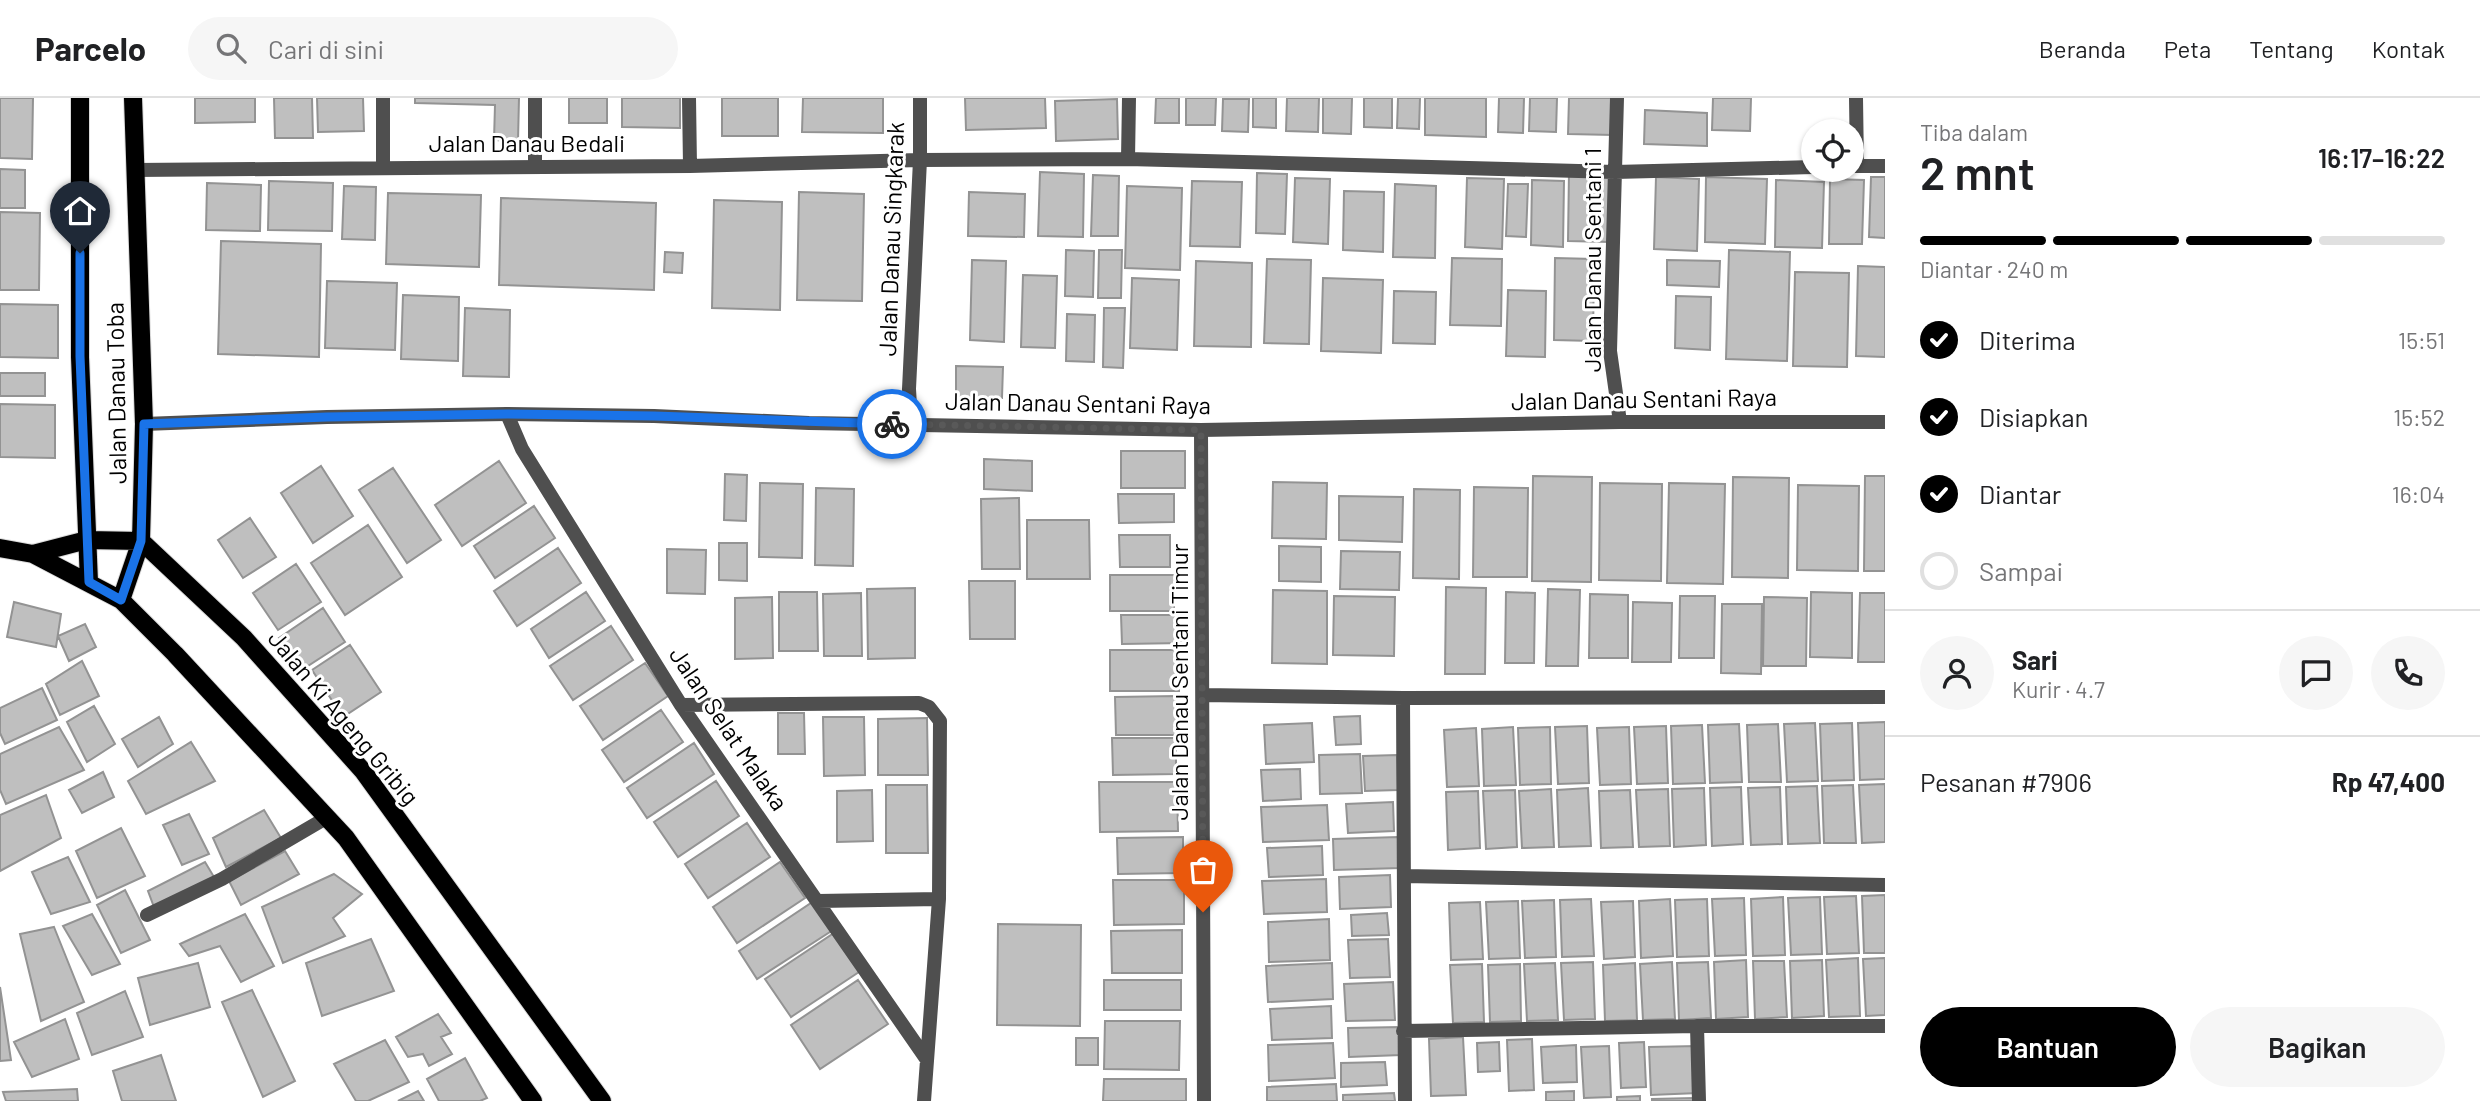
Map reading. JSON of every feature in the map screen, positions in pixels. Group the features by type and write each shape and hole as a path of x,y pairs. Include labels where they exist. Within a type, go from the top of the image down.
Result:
{"main road":[{"name":"Jalan Danau Toba","path":"80,98 80,356 89,582"},
{"name":"Jalan Danau Toba","path":"121,600 141,541 144,424 133,98"},
{"path":"33,554 87,540 141,541"},
{"name":"Jalan Ki Ageng Gribig","path":"141,541 244,638 363,771 602,1101"},
{"path":"0,548 33,554 121,600 175,654 346,838 533,1101"}],"street":[{"path":"383,98 383,167"},
{"path":"535,98 535,166"},
{"path":"689,98 690,166"},
{"name":"Jalan Danau Singkarak","path":"911,424 909,389 920,160 920,98"},
{"path":"1128,159 1129,98"},
{"name":"Jalan Danau Sentani 1","path":"1617,98 1610,352 1620,422"},
{"path":"1855,119 1856,98"},
{"name":"Jalan Danau Bedali","path":"134,170 690,166 920,160 1128,159 1615,172 1801,167"},
{"path":"1864,166 1885,166"},
{"name":"Jalan Danau Sentani Raya","path":"144,424 507,414 1201,430 1620,422 1885,422"},
{"name":"Jalan Selat Malaka","path":"507,414 522,449 681,705 927,1060"},
{"name":"Jalan Danau Sentani Timur","path":"1201,430 1204,1101"},
{"path":"1203,695 1403,698 1885,697"},
{"path":"1403,698 1405,1101"},
{"path":"681,705 919,703 929,707 940,721 939,900 924,1101"},
{"path":"147,915 222,878 326,818"},
{"path":"1404,876 1885,885"},
{"path":"818,901 939,900"},
{"path":"1403,1031 1697,1026 1885,1027"},
{"path":"1697,1026 1699,1101"}],"building":[{"path":"0,98 33,98 32,159 0,158"},
{"path":"195,98 255,98 255,122 195,123"},
{"path":"274,98 312,98 313,138 275,138"},
{"path":"317,98 363,98 364,131 318,132"},
{"path":"415,98 519,98 518,141 494,140 495,105 415,103"},
{"path":"569,98 607,98 607,123 569,123"},
{"path":"622,98 680,98 680,128 622,127"},
{"path":"722,98 778,98 778,136 722,136"},
{"path":"803,98 883,98 883,133 802,132"},
{"path":"965,98 1045,98 1046,128 966,130"},
{"path":"1156,98 1179,98 1179,123 1155,123"},
{"path":"1186,98 1216,98 1215,125 1186,125"},
{"path":"1253,98 1276,98 1276,128 1253,127"},
{"path":"1287,98 1319,98 1318,132 1286,131"},
{"path":"1323,98 1352,98 1351,134 1323,133"},
{"path":"1364,98 1392,98 1392,128 1364,127"},
{"path":"1398,98 1420,98 1419,129 1397,128"},
{"path":"1425,98 1486,98 1486,137 1425,135"},
{"path":"1499,98 1524,98 1523,133 1498,132"},
{"path":"1530,98 1557,98 1556,132 1529,131"},
{"path":"1569,98 1613,98 1613,135 1568,134"},
{"path":"1713,98 1751,98 1750,131 1712,130"},
{"path":"1117,99 1118,139 1056,141 1055,101"},
{"path":"1223,99 1249,99 1248,132 1222,131"},
{"path":"1645,110 1707,113 1707,146 1644,144"},
{"path":"0,169 25,170 25,208 0,208"},
{"path":"1569,171 1611,173 1609,242 1568,241"},
{"path":"1040,172 1084,174 1083,237 1038,236"},
{"path":"1257,173 1287,174 1285,234 1256,233"},
{"path":"1093,175 1119,176 1118,236 1091,236"},
{"path":"1656,177 1699,179 1697,251 1654,249"},
{"path":"1706,177 1767,179 1765,244 1705,242"},
{"path":"1871,177 1885,177 1885,238 1869,237"},
{"path":"1295,178 1330,179 1328,244 1293,242"},
{"path":"1467,178 1504,179 1502,249 1465,247"},
{"path":"1532,180 1564,181 1563,247 1531,245"},
{"path":"1776,180 1824,182 1822,248 1775,247"},
{"path":"269,181 333,183 332,231 268,230"},
{"path":"1192,181 1242,182 1240,247 1190,246"},
{"path":"1830,182 1864,182 1862,244 1829,244"},
{"path":"207,183 261,185 260,231 206,230"},
{"path":"1395,184 1436,186 1435,258 1393,257"},
{"path":"1508,184 1528,184 1526,237 1506,236"},
{"path":"344,186 376,187 375,240 342,239"},
{"path":"1127,186 1182,188 1180,270 1125,268"},
{"path":"1344,191 1384,192 1383,252 1343,250"},
{"path":"799,192 864,194 862,301 797,300"},
{"path":"969,192 1025,194 1024,237 968,236"},
{"path":"388,193 481,195 479,267 386,264"},
{"path":"501,198 656,203 654,290 499,285"},
{"path":"714,200 782,202 780,310 712,308"},
{"path":"0,212 40,213 39,290 0,290"},
{"path":"221,241 321,244 319,357 218,354"},
{"path":"1066,250 1094,251 1093,297 1065,296"},
{"path":"1099,250 1122,250 1121,298 1098,298"},
{"path":"1729,250 1790,252 1787,361 1726,359"},
{"path":"665,252 683,253 682,273 664,272"},
{"path":"1452,258 1502,259 1501,326 1450,325"},
{"path":"1555,258 1594,259 1593,341 1554,340"},
{"path":"1267,259 1311,260 1309,344 1264,343"},
{"path":"972,260 1006,261 1004,342 970,340"},
{"path":"1667,260 1720,261 1719,287 1667,285"},
{"path":"1196,261 1252,263 1251,347 1194,346"},
{"path":"1858,266 1885,267 1885,357 1856,356"},
{"path":"1795,272 1849,273 1847,367 1793,366"},
{"path":"1023,275 1057,276 1055,348 1021,347"},
{"path":"1132,278 1179,280 1177,350 1130,348"},
{"path":"1323,278 1383,280 1381,353 1321,351"},
{"path":"327,281 397,283 395,350 325,348"},
{"path":"1508,290 1546,291 1545,357 1506,356"},
{"path":"1394,291 1436,292 1435,344 1393,343"},
{"path":"403,295 459,297 458,361 401,359"},
{"path":"1676,296 1711,297 1710,350 1675,348"},
{"path":"0,304 58,305 58,358 0,357"},
{"path":"465,308 510,310 509,377 463,376"},
{"path":"1104,308 1125,308 1123,368 1103,367"},
{"path":"1067,314 1095,315 1094,362 1066,361"},
{"path":"956,366 1003,367 1002,398 956,397"},
{"path":"0,373 45,373 45,396 0,396"},
{"path":"0,404 55,405 55,458 0,457"},
{"path":"1121,451 1185,451 1185,488 1121,488"},
{"path":"984,459 1032,461 1032,491 984,489"},
{"path":"499,461 526,503 462,546 435,505"},
{"path":"321,466 353,516 313,543 281,493"},
{"path":"393,468 441,540 407,563 359,490"},
{"path":"725,474 747,475 746,521 724,520"},
{"path":"1533,476 1592,477 1591,582 1532,581"},
{"path":"1865,476 1885,476 1885,571 1864,571"},
{"path":"1733,477 1789,478 1788,578 1732,577"},
{"path":"1273,482 1327,483 1326,539 1272,538"},
{"path":"760,483 803,484 802,558 759,557"},
{"path":"1600,483 1662,484 1661,581 1599,580"},
{"path":"1669,483 1725,484 1723,584 1667,583"},
{"path":"1798,485 1859,486 1858,571 1797,570"},
{"path":"1474,487 1528,488 1527,577 1473,577"},
{"path":"816,488 854,489 853,566 815,565"},
{"path":"1414,489 1460,490 1459,579 1413,578"},
{"path":"1118,494 1174,494 1174,522 1119,523"},
{"path":"1339,496 1403,497 1402,542 1339,540"},
{"path":"1019,498 1020,569 982,569 981,499"},
{"path":"534,506 555,538 495,578 474,546"},
{"path":"250,518 276,557 243,578 218,540"},
{"path":"1027,520 1089,520 1090,579 1027,579"},
{"path":"368,525 402,577 345,615 311,563"},
{"path":"1119,535 1170,535 1170,567 1120,567"},
{"path":"719,543 747,543 747,581 719,580"},
{"path":"1279,546 1321,547 1321,582 1279,581"},
{"path":"558,548 581,583 517,626 494,591"},
{"path":"667,549 706,550 705,594 667,593"},
{"path":"1341,551 1400,552 1399,590 1340,589"},
{"path":"296,564 321,602 278,630 253,593"},
{"path":"1110,575 1174,575 1174,611 1110,611"},
{"path":"969,581 1015,581 1015,639 970,639"},
{"path":"1446,587 1486,588 1485,674 1445,674"},
{"path":"915,588 915,658 868,659 867,589"},
{"path":"1548,589 1580,590 1578,666 1546,666"},
{"path":"1273,590 1327,591 1327,664 1272,663"},
{"path":"586,592 605,621 549,658 531,629"},
{"path":"779,592 817,592 818,651 779,651"},
{"path":"1506,592 1535,593 1534,663 1505,663"},
{"path":"1811,592 1852,593 1852,658 1810,657"},
{"path":"861,593 862,656 824,656 823,594"},
{"path":"1860,593 1885,593 1885,662 1858,662"},
{"path":"1590,594 1628,595 1628,658 1589,658"},
{"path":"1334,596 1395,597 1394,656 1333,655"},
{"path":"1680,596 1715,596 1714,658 1679,658"},
{"path":"772,597 773,658 735,659 735,598"},
{"path":"1764,597 1807,598 1806,666 1763,666"},
{"path":"14,602 61,614 56,647 7,637"},
{"path":"1633,602 1672,603 1671,662 1632,662"},
{"path":"1722,604 1762,604 1761,674 1721,673"},
{"path":"323,608 345,642 300,671 279,638"},
{"path":"1121,615 1183,615 1184,643 1122,644"},
{"path":"85,624 96,647 69,661 58,636"},
{"path":"611,626 633,660 573,700 550,666"},
{"path":"350,645 381,692 343,717 312,670"},
{"path":"1110,650 1179,650 1179,691 1110,691"},
{"path":"82,661 99,696 60,715 46,684"},
{"path":"645,663 668,696 603,740 580,706"},
{"path":"42,688 57,720 5,744 0,733 0,708"},
{"path":"1176,696 1177,735 1116,735 1115,697"},
{"path":"94,706 115,744 87,762 67,722"},
{"path":"661,710 683,742 624,782 602,750"},
{"path":"778,713 804,713 805,754 778,754"},
{"path":"1360,716 1361,744 1336,745 1334,717"},
{"path":"159,717 173,744 138,767 122,739"},
{"path":"823,717 864,717 865,775 824,776"},
{"path":"927,718 928,775 878,775 878,719"},
{"path":"1885,722 1885,779 1860,780 1858,723"},
{"path":"1312,723 1314,762 1266,764 1264,725"},
{"path":"1815,723 1818,781 1787,782 1784,724"},
{"path":"1852,723 1854,780 1822,781 1820,724"},
{"path":"1739,724 1742,782 1710,783 1708,725"},
{"path":"1778,724 1781,782 1749,782 1747,725"},
{"path":"1702,725 1705,783 1673,784 1671,726"},
{"path":"1587,726 1589,783 1558,784 1555,727"},
{"path":"1666,726 1668,783 1637,784 1634,727"},
{"path":"59,727 84,770 6,804 0,790 0,754"},
{"path":"1513,727 1516,785 1484,786 1482,729"},
{"path":"1550,727 1551,784 1520,785 1518,728"},
{"path":"1629,727 1631,784 1600,785 1597,728"},
{"path":"1476,728 1479,786 1447,787 1444,730"},
{"path":"1112,738 1176,738 1176,774 1113,775"},
{"path":"191,742 215,781 146,814 128,781"},
{"path":"694,743 714,774 647,818 627,788"},
{"path":"1360,754 1362,793 1320,794 1319,755"},
{"path":"1397,755 1398,790 1365,791 1363,756"},
{"path":"1300,769 1301,799 1263,801 1261,770"},
{"path":"103,772 114,797 82,813 69,790"},
{"path":"716,781 739,816 678,857 654,822"},
{"path":"1099,782 1177,782 1178,831 1100,832"},
{"path":"1885,784 1885,842 1862,843 1859,785"},
{"path":"886,785 927,785 928,853 886,853"},
{"path":"1853,785 1856,843 1824,843 1822,786"},
{"path":"1817,786 1820,843 1788,844 1786,787"},
{"path":"1741,787 1743,844 1712,846 1710,788"},
{"path":"1780,787 1782,844 1751,845 1748,788"},
{"path":"1588,788 1591,846 1559,847 1557,790"},
{"path":"1704,788 1706,845 1674,847 1672,789"},
{"path":"1551,789 1554,847 1522,848 1519,791"},
{"path":"1668,789 1670,846 1639,847 1636,790"},
{"path":"872,790 873,841 837,842 837,791"},
{"path":"1515,790 1517,847 1486,849 1483,791"},
{"path":"1630,790 1633,847 1601,848 1599,791"},
{"path":"1478,791 1480,848 1448,850 1446,792"},
{"path":"46,795 61,838 0,871 0,815"},
{"path":"1393,802 1394,831 1348,833 1346,804"},
{"path":"1327,805 1329,840 1263,842 1261,807"},
{"path":"264,810 281,838 226,867 213,838"},
{"path":"189,814 209,854 182,865 163,825"},
{"path":"747,823 770,857 708,898 685,864"},
{"path":"121,828 145,876 97,898 76,851"},
{"path":"1183,837 1183,873 1118,874 1117,838"},
{"path":"1398,837 1400,868 1334,870 1333,839"},
{"path":"1322,846 1323,875 1269,877 1267,848"},
{"path":"285,851 299,874 241,905 229,881"},
{"path":"68,857 90,902 51,914 32,872"},
{"path":"205,862 214,877 154,907 148,891"},
{"path":"780,862 805,898 737,943 713,907"},
{"path":"334,874 362,894 333,918 345,936 283,963 262,907"},
{"path":"1390,875 1391,907 1340,909 1339,877"},
{"path":"1326,879 1327,912 1264,914 1262,881"},
{"path":"1113,880 1184,880 1184,924 1114,925"},
{"path":"125,890 150,940 121,953 97,905"},
{"path":"1885,895 1885,953 1864,953 1862,896"},
{"path":"1856,896 1859,953 1827,954 1824,897"},
{"path":"1783,897 1785,955 1753,956 1751,899"},
{"path":"1820,897 1822,954 1791,955 1788,898"},
{"path":"1744,898 1746,955 1715,956 1712,899"},
{"path":"1591,899 1594,956 1562,957 1560,900"},
{"path":"1670,899 1673,956 1641,958 1639,901"},
{"path":"1707,899 1709,956 1677,957 1675,900"},
{"path":"1554,900 1556,957 1525,958 1522,901"},
{"path":"814,901 833,930 757,979 739,951"},
{"path":"1518,901 1520,958 1489,959 1486,902"},
{"path":"1633,901 1635,957 1604,959 1601,902"},
{"path":"1480,902 1483,959 1451,960 1449,903"},
{"path":"1387,913 1389,935 1352,936 1351,915"},
{"path":"92,914 120,964 92,975 63,926"},
{"path":"245,914 274,966 241,982 220,946 189,956 180,944"},
{"path":"1329,919 1330,960 1269,962 1268,922"},
{"path":"998,924 1081,925 1080,1026 997,1025"},
{"path":"54,927 84,1002 41,1021 20,934"},
{"path":"1182,930 1182,973 1112,973 1111,931"},
{"path":"837,931 862,970 791,1017 765,979"},
{"path":"371,939 394,991 322,1016 306,963"},
{"path":"1388,939 1390,977 1350,978 1348,940"},
{"path":"1858,958 1860,1016 1829,1017 1826,960"},
{"path":"1885,958 1885,1015 1866,1016 1863,959"},
{"path":"1746,960 1748,1017 1716,1019 1714,962"},
{"path":"1822,960 1824,1016 1792,1018 1790,961"},
{"path":"1753,961 1784,961 1787,1017 1755,1019"},
{"path":"1593,962 1595,1019 1564,1020 1561,963"},
{"path":"1672,962 1675,1019 1643,1020 1640,964"},
{"path":"1708,962 1711,1018 1679,1020 1677,963"},
{"path":"198,963 210,1007 150,1025 138,978"},
{"path":"1332,963 1333,999 1268,1002 1266,966"},
{"path":"1555,963 1558,1020 1527,1021 1524,964"},
{"path":"1635,963 1637,1020 1605,1021 1603,965"},
{"path":"1482,964 1484,1022 1453,1023 1450,965"},
{"path":"1520,964 1521,1021 1490,1022 1488,965"},
{"path":"858,980 888,1024 820,1069 791,1025"},
{"path":"1104,980 1181,980 1181,1010 1104,1010"},
{"path":"1393,982 1395,1020 1346,1021 1344,984"},
{"path":"0,987 11,1060 0,1061"},
{"path":"252,990 295,1081 263,1097 222,1002"},
{"path":"125,991 143,1037 92,1055 77,1013"},
{"path":"1331,1006 1332,1038 1272,1040 1270,1009"},
{"path":"438,1014 451,1033 441,1037 452,1054 429,1066 423,1054 408,1057 396,1037"},
{"path":"65,1019 79,1059 32,1077 14,1042"},
{"path":"1105,1021 1180,1021 1179,1070 1104,1069"},
{"path":"1400,1027 1401,1055 1349,1057 1348,1028"},
{"path":"1463,1037 1466,1095 1431,1096 1429,1039"},
{"path":"1076,1038 1098,1038 1098,1065 1076,1065"},
{"path":"1532,1039 1534,1090 1509,1091 1507,1040"},
{"path":"385,1040 409,1082 368,1101 356,1101 334,1064"},
{"path":"1499,1042 1500,1071 1478,1072 1477,1043"},
{"path":"1644,1042 1646,1087 1621,1088 1619,1043"},
{"path":"1333,1043 1335,1078 1269,1081 1268,1045"},
{"path":"1576,1045 1577,1082 1543,1083 1541,1047"},
{"path":"1609,1046 1611,1097 1584,1098 1581,1047"},
{"path":"1697,1046 1698,1093 1651,1095 1649,1047"},
{"path":"161,1055 176,1101 122,1101 113,1071"},
{"path":"465,1058 487,1098 480,1101 439,1101 427,1079"},
{"path":"1385,1062 1387,1085 1341,1087 1341,1063"},
{"path":"1104,1079 1186,1079 1186,1101 1103,1101"},
{"path":"1336,1084 1337,1101 1267,1101 1267,1087"},
{"path":"77,1089 78,1101 6,1101 3,1092"},
{"path":"418,1091 424,1101 398,1101"},
{"path":"1574,1091 1574,1101 1546,1101 1546,1092"},
{"path":"1394,1093 1395,1101 1343,1101 1343,1095"},
{"path":"1640,1096 1640,1101 1617,1101 1617,1097"},
{"path":"1694,1098 1694,1101 1652,1101 1652,1099"}],"way so far":[{"path":"892,424 1201,430 1203,912"}],"route":[{"path":"80,253 80,356 89,582 121,600 141,541 144,424 507,414 892,424"}]}
